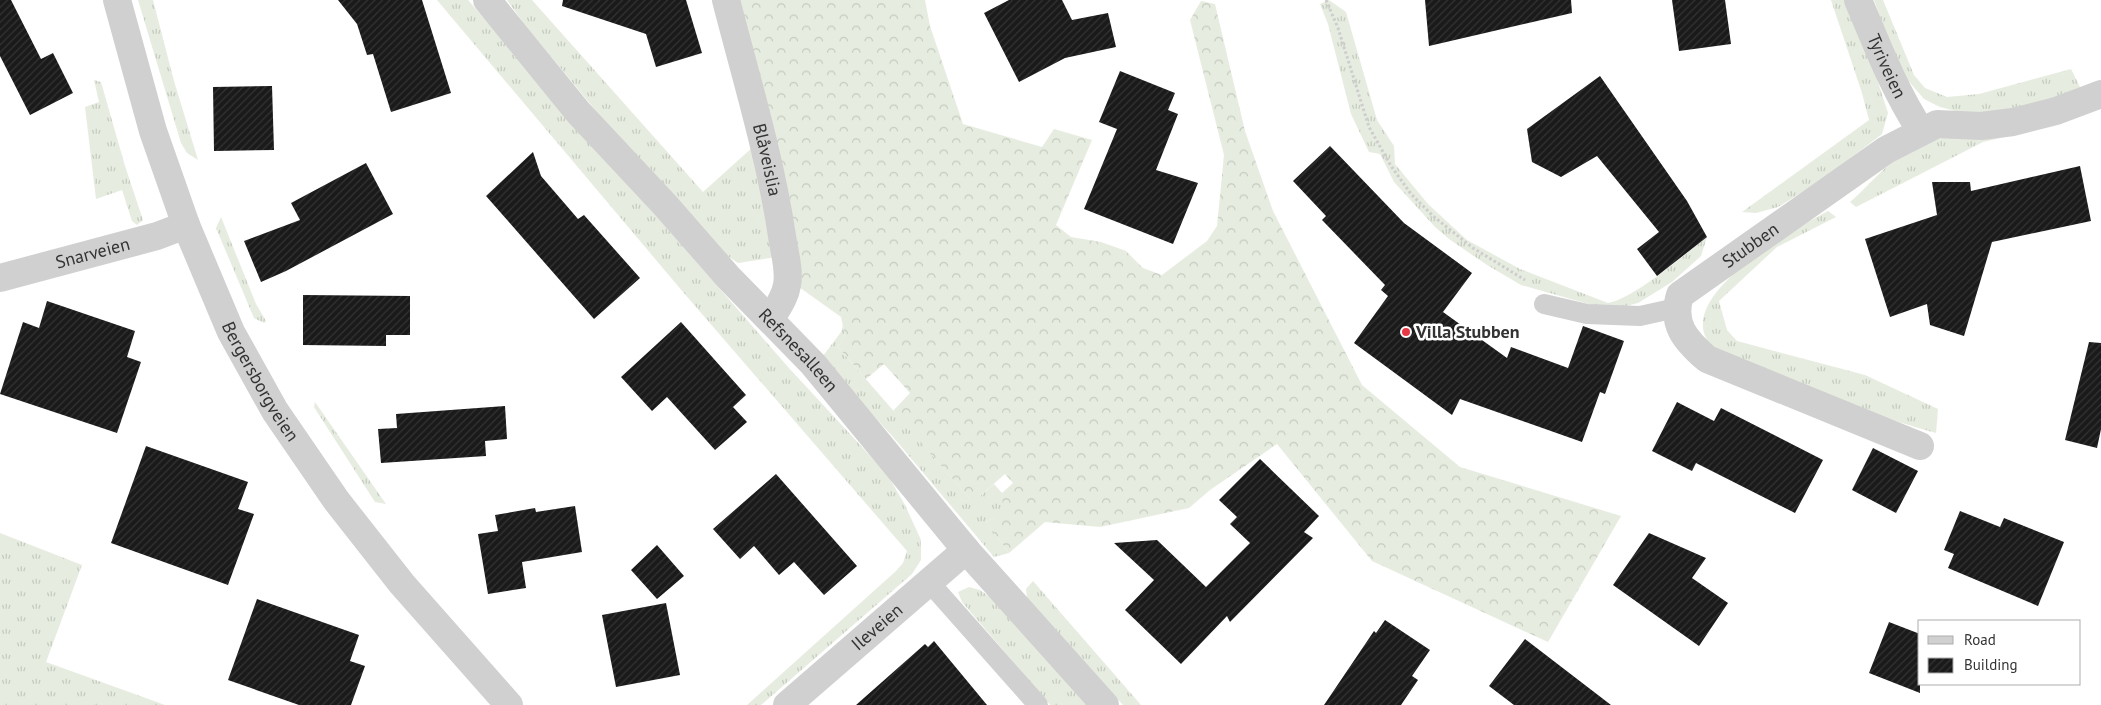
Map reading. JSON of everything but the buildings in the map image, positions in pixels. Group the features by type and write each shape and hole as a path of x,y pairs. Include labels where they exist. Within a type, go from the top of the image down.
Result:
{"street":[{"name":"Bergersborgveien","path":"117,0 153,131 186,225 231,332 275,411 336,500 402,584 509,705"},
{"name":"Refsnesalleen","path":"487,0 578,112 665,205 728,277 814,364 966,550 1105,705"},
{"name":"Blåveislia","path":"726,0 767,161 779,215 786,260 788,283 784,296 771,319"},
{"name":"Tyriveien","path":"1858,0 1905,107 1921,131"},
{"name":"Stubben","path":"1676,308 1680,295 1714,270 1886,150 1921,131 1937,124 1981,126 2013,122 2056,111 2101,94"},
{"name":"Snarveien","path":"0,278 157,236 186,225"},
{"path":"1676,308 1677,321 1683,333 1693,347 1707,359 1920,446"},
{"name":"Ileveien","path":"787,705 966,550"}],"lane":[{"path":"1544,304 1587,314 1640,316 1676,308"},
{"path":"930,583 1038,705"}],"path":[{"path":"1326,0 1338,28 1369,127 1391,166 1411,194 1433,216 1473,248 1528,282 1544,304"}],"green space":[{"path":"138,0 153,0 174,81 198,160 187,153 181,143"},
{"path":"437,0 468,0 788,367 887,474 905,505 921,540 921,560 912,574 761,705 747,705 896,571 903,563 907,551 683,292"},
{"path":"507,0 532,0 703,192 754,146 776,257 738,263 720,251 615,134 525,25"},
{"path":"737,0 925,0 930,26 963,124 1042,147 1054,129 1092,140 1056,225 1071,237 1101,242 1126,251 1143,268 1162,275 1207,241 1217,226 1224,155 1190,20 1201,1 1215,4 1245,131 1273,211 1362,385 1460,467 1621,516 1548,642 1372,561 1277,444 1210,490 1189,508 1100,527 1045,522 1009,553 986,522 995,517 1003,516 1002,493 1013,483 1005,474 980,496 971,500 893,411 910,393 884,364 866,379 838,347 845,335 841,317 799,287"},
{"path":"1329,0 1346,12 1377,120 1394,146 1395,164 1428,204 1467,240 1520,269 1608,303 1632,293 1645,285 1707,237 1701,256 1672,282 1638,303 1618,308 1592,305 1521,285 1449,239 1435,227 1394,182 1380,154 1369,152 1351,114 1328,24 1320,4"},
{"path":"1831,0 1847,0 1888,113 1882,134 1822,180 1778,207 1756,213 1742,212 1869,120"},
{"path":"1874,0 1883,0 1914,75 1925,88 1947,97 1979,94 2071,69 2082,91 2026,110 1971,115 1940,107 1924,99 1899,70"},
{"path":"94,80 101,82 143,220 137,225 132,221 122,190 96,199 85,107 99,102"},
{"path":"2047,122 2056,125 1983,142 1856,207 1850,202 1892,162 1923,144 1957,134"},
{"path":"1828,211 1836,217 1777,247 1719,301 1727,330 1737,341 1865,375 1938,409 1936,433 1853,406 1718,352 1704,333 1705,312 1717,291 1737,271 1762,251"},
{"path":"221,217 256,304 266,321 264,323 254,318 216,228"},
{"path":"843,325 845,335 838,347 970,499 980,496 994,484 1002,493 1004,517 995,517 986,522 1009,553 994,557 893,437 836,375 823,356 841,332"},
{"path":"315,402 386,504 375,502 314,407"},
{"path":"0,533 82,565 46,662 165,705 0,705"},
{"path":"1033,581 1141,705 1123,705 1027,598 1026,589"},
{"path":"969,587 980,590 997,602 1088,705 1050,705 962,602 958,592"}],"place":[{"name":"Villa Stubben","path":"1406,332"}]}
